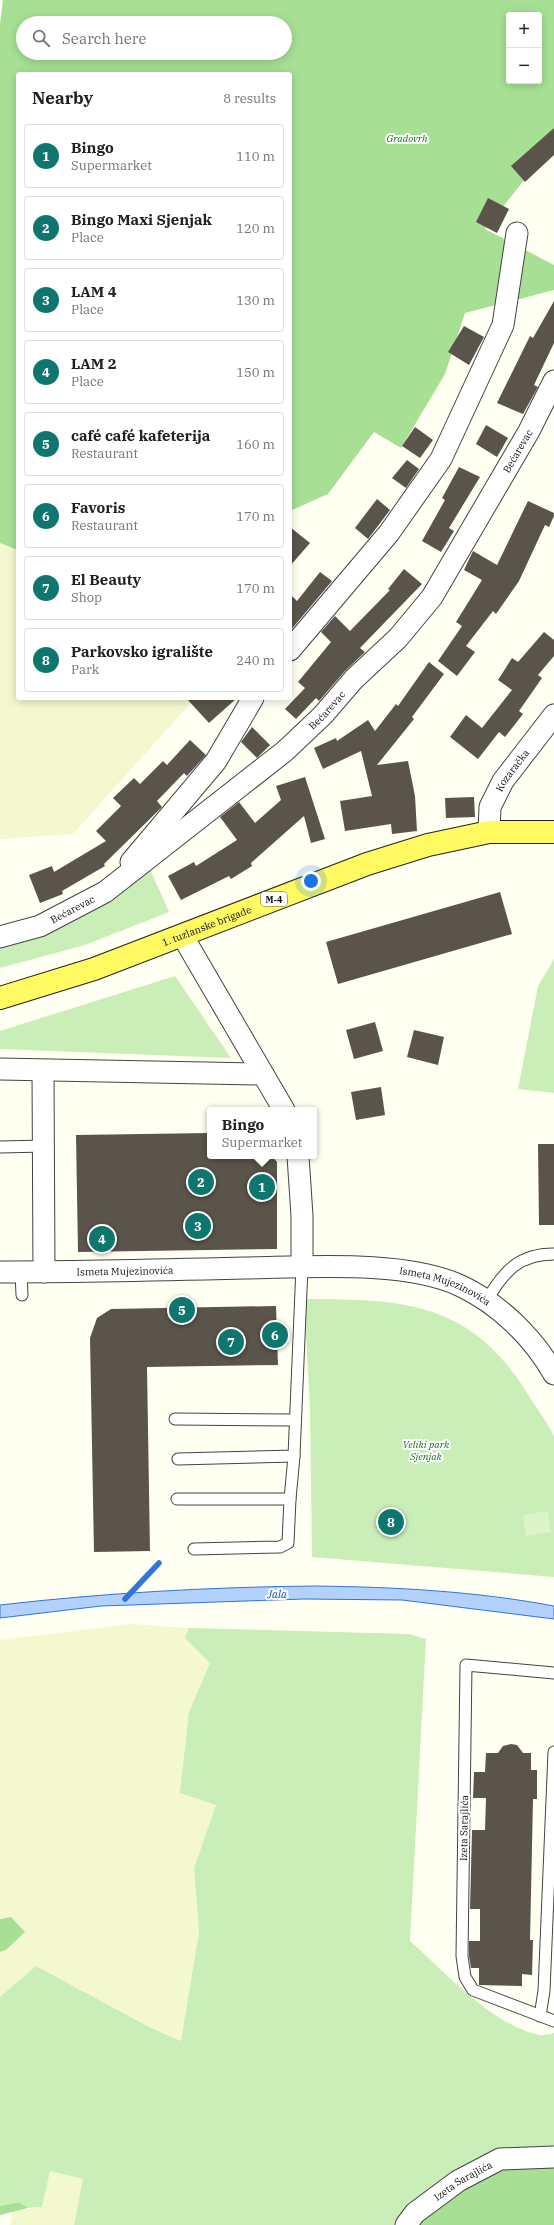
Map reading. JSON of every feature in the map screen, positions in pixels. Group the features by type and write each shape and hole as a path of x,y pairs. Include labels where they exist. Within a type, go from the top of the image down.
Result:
{"main road":[{"name":"1. tuzlanske brigade","path":"0,998 94,969 367,864 428,845 490,832 554,832"}],"street":[{"path":"292,648 389,533 441,459 503,325 517,233"},
{"name":"Bećarevac","path":"0,937 40,926 106,892 285,751 323,715 354,679 398,638 432,597 469,530 529,431 554,381"},
{"path":"106,892 216,761 252,700"},
{"name":"Kozaračka","path":"490,832 490,807 503,781 554,715"},
{"path":"182,935 261,1074 282,1107"},
{"path":"0,1069 261,1074"},
{"path":"43,1071 44,1272"},
{"path":"298,1159 302,1216 302,1267"},
{"name":"Ismeta Mujezinovića","path":"0,1272 302,1267 407,1271 460,1285 487,1300 502,1311 524,1334 554,1374"},
{"name":"Izeta Sarajlića","path":"406,2225 415,2213 458,2181 500,2158 554,2157"}],"lane":[{"path":"0,1147 44,1146"},
{"path":"487,1300 506,1273 519,1261 536,1254 554,1254"},
{"path":"194,1549 280,1547 288,1543 294,1456 302,1267"},
{"path":"21,1272 22,1295"},
{"path":"175,1419 295,1420"},
{"path":"178,1459 294,1456"},
{"path":"178,1499 290,1499"},
{"name":"Izeta Sarajlića","path":"554,1673 466,1666 463,1969 473,1990 554,2021"},
{"path":"540,2016 544,1991 554,1752"}],"green space":[{"name":"Gradovrh","path":"3,0 554,0 554,143 485,229 554,265 554,290 465,313 445,374 401,448 374,432 328,494 292,510 292,72 16,72 16,549 0,543 0,24"},
{"path":"0,543 16,549 16,700 193,700 73,834 0,839"},
{"path":"150,869 169,912 85,945 0,968 0,946"},
{"path":"554,959 554,1093 518,1089 538,986"},
{"path":"175,976 231,1058 0,1049 0,1031"},
{"name":"Veliki park Sjenjak","path":"304,1299 374,1301 405,1305 433,1312 459,1324 484,1341 507,1365 546,1422 554,1437 554,1577 312,1557 310,1409"},
{"path":"548,1511 551,1532 526,1536 523,1515"},
{"path":"130,1624 189,1628 185,1638 210,1663 189,1712 216,1805 194,1868 199,1932 181,2041 151,2028 36,1966 0,1997 0,1952 6,1950 11,1917 0,1919 0,1640"},
{"path":"189,1628 409,1634 426,1639 410,1941 470,1996 504,2020 521,2029 539,2035 554,2033 554,2157 406,2225 74,2225 83,2179 50,2171 42,2207 28,2208 19,2202 0,2206 0,1997 36,1966 151,2028 181,2041 199,1932 194,1868 216,1805 180,1793 189,1712 210,1663 185,1638"},
{"path":"11,1917 25,1932 6,1950 0,1952 0,1919"},
{"path":"554,2157 554,2225 406,2225 500,2159"},
{"path":"50,2171 83,2179 74,2225 10,2225 13,2211 42,2207"},
{"path":"19,2202 28,2208 0,2215 0,2206"}],"water":[{"name":"Jala","path":"314,1586 374,1587 464,1593 524,1601 554,1606 554,1619 402,1600 304,1599 101,1606 0,1618 0,1605 78,1597 157,1591"}],"building":[{"path":"554,128 554,155 525,182 511,166"},
{"path":"488,198 509,209 497,233 476,222"},
{"path":"554,301 554,343 534,385 538,387 523,414 497,403 530,336 533,338"},
{"path":"464,326 484,337 469,365 448,352"},
{"path":"486,425 508,438 497,457 476,444"},
{"path":"415,427 433,440 420,458 402,446"},
{"path":"407,460 419,469 406,488 392,478"},
{"path":"459,467 480,477 449,528 454,531 441,552 422,541 445,500 442,498"},
{"path":"377,499 390,510 368,539 355,528"},
{"path":"528,501 554,513 554,516 549,527 545,525 519,581 496,614 493,611 466,646 475,652 457,676 438,661 462,626 456,622 482,580 464,570 473,551 497,565"},
{"path":"292,529 310,543 292,564"},
{"path":"404,569 422,584 360,648 365,652 345,671 319,701 316,698 296,719 285,709 305,688 298,682 331,642 321,632 335,616 350,631 390,590 388,589"},
{"path":"320,572 332,581 292,629 292,596 297,601"},
{"path":"544,632 554,640 554,656 538,675 542,678 519,711 523,714 505,737 499,732 478,759 450,737 466,715 482,728 512,690 498,680 512,658 518,662"},
{"path":"429,662 444,674 412,717 414,719 377,765 408,761 415,796 417,831 392,834 391,824 345,831 340,801 372,796 361,751 323,769 314,748 336,738 337,741 368,720 375,731 396,704 398,706"},
{"path":"188,700 235,700 209,723"},
{"path":"252,727 270,745 257,758 241,742"},
{"path":"190,740 206,755 187,776 184,773 157,801 162,807 104,864 105,866 62,891 63,894 40,903 29,875 52,866 54,872 106,841 96,831 121,806 113,798 134,778 140,784 163,761 167,765"},
{"path":"305,777 325,839 311,843 304,816 251,863 252,866 231,879 229,876 181,900 168,876 194,862 196,866 237,840 220,817 239,802 255,823 281,800 276,786"},
{"path":"474,797 475,817 446,818 445,798"},
{"path":"500,892 512,934 338,984 326,942"},
{"path":"375,1022 383,1051 354,1059 346,1030"},
{"path":"414,1030 444,1037 438,1065 407,1057"},
{"path":"381,1087 385,1115 356,1120 351,1092"},
{"path":"207,1133 207,1159 274,1159 277,1162 277,1249 78,1252 76,1135"},
{"path":"538,1144 554,1144 554,1225 539,1225"},
{"path":"276,1306 278,1365 147,1367 150,1551 94,1552 90,1338 97,1318 111,1309"},
{"path":"511,1744 517,1745 523,1753 531,1753 531,1770 537,1770 537,1799 533,1799 530,1940 533,1940 532,1975 522,1974 522,1986 479,1985 479,1968 471,1968 469,1956 469,1941 480,1941 480,1909 470,1909 472,1830 485,1830 486,1798 473,1798 474,1772 485,1772 486,1753 498,1753 503,1746"}],"waterway":[{"path":"125,1599 159,1563"}],"place":[{"name":"Bingo Maxi Sjenjak","path":"201,1182"},
{"name":"Bingo","path":"262,1187"},
{"name":"LAM 4","path":"198,1226"},
{"name":"LAM 2","path":"102,1239"},
{"name":"café café kafeterija","path":"182,1310"},
{"name":"Favoris","path":"275,1335"},
{"name":"El Beauty","path":"231,1342"},
{"name":"Parkovsko igralište","path":"391,1522"}]}
